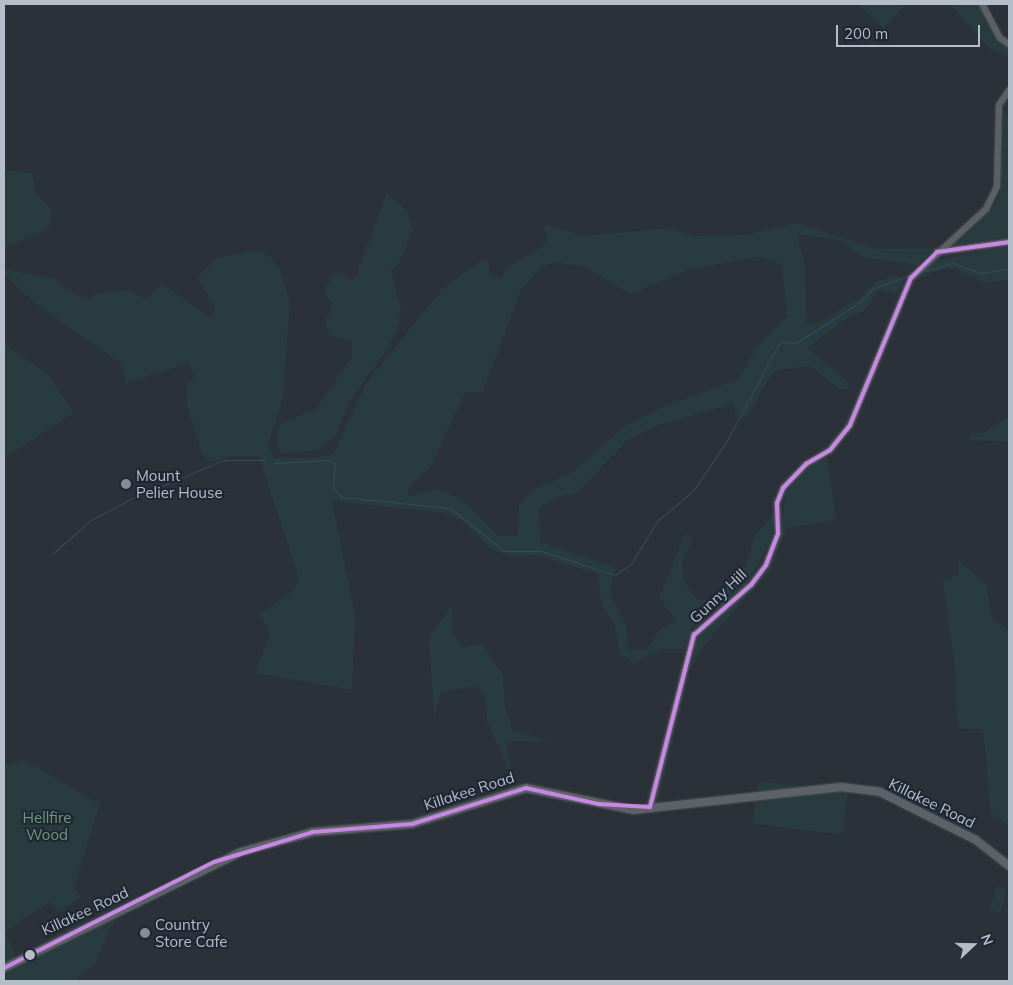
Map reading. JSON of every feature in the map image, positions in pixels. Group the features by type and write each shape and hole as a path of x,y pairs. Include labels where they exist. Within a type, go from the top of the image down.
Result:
{"main road":[{"name":"Killakee Road","path":"4,968 214,862 313,832 412,824 526,788 633,810 841,787 880,792 976,840 1009,866"}],"street":[{"path":"982,4 1000,38 1009,44"},
{"name":"Gunny Hill","path":"650,807 690,643 705,622 732,604 766,565 778,533 777,503 783,488 806,464 830,450 850,425 911,278 986,209 996,192 999,105 1009,90"},
{"path":"939,251 1009,242"}],"green space":[{"path":"857,4 906,4 884,28"},
{"path":"950,4 979,4 999,41 1009,46 1009,57 990,49"},
{"path":"1003,113 1009,115 1009,237 951,245 992,209 1000,195"},
{"path":"4,170 32,173 36,193 50,207 51,218 48,229 4,248"},
{"path":"387,193 407,210 413,230 402,258 391,271 401,310 398,327 390,345 350,401 335,437 319,450 280,454 276,439 281,423 316,409 352,356 352,342 330,335 325,324 332,304 324,291 332,275 340,272 347,279 355,278"},
{"path":"797,223 877,249 937,248 917,265 865,258 839,240 797,234 805,266 807,322 814,325 858,299 875,282 896,275 904,281 896,294 880,290 863,312 850,316 807,348 848,382 849,390 839,389 810,366 780,370 771,374 748,416 737,419 733,404 658,425 628,440 576,493 555,498 539,509 540,542 615,567 610,593 626,626 628,650 647,650 658,631 676,620 659,598 685,533 693,538 682,562 684,581 697,600 706,600 731,585 745,567 755,536 775,511 772,538 744,589 692,626 684,649 661,649 631,665 630,659 619,654 615,626 601,603 598,574 536,555 512,557 491,549 462,521 445,513 332,501 355,615 352,690 255,673 270,634 260,614 293,591 299,579 259,456 231,456 211,462 203,456 187,405 187,382 195,380 189,363 127,383 119,362 37,305 4,274 4,269 56,279 64,288 88,300 95,294 127,290 145,299 162,284 210,317 216,309 198,278 209,265 217,258 258,250 270,257 280,269 290,303 283,397 268,444 274,458 315,458 333,454 367,382 443,288 487,257 490,275 502,278 506,268 544,246 548,239 543,228 548,225 585,236 666,228 696,236 746,235","holes":["757,257 776,261 782,268 787,316 756,347 739,379 665,406 625,426 571,473 533,490 519,505 518,536 499,536 460,498 436,489 410,496 407,490 430,468 465,393 483,392 521,290 542,267 556,262 585,267 631,294 688,270"]},
{"path":"1009,246 1009,280 984,283 955,269 939,270 916,280 915,277 932,261"},
{"path":"4,344 48,374 74,413 4,458"},
{"path":"1009,416 1009,442 968,440 973,433 983,433"},
{"path":"827,456 836,520 787,528 771,569 708,641 689,671 658,802 657,790 698,636 751,588 779,539 787,488 812,462"},
{"path":"959,561 986,583 992,619 1009,629 1009,825 991,814 983,729 962,729 957,724 955,667 943,581 959,574"},
{"path":"452,606 453,634 463,647 482,644 503,675 505,707 513,730 553,742 506,741 512,777 487,722 486,701 477,686 441,692 434,719 429,636"},
{"name":"Hellfire Wood","path":"24,760 100,804 74,888 82,897 58,912 51,902 21,920 5,934 17,958 4,966 4,765"},
{"path":"758,781 848,792 843,835 752,824"},
{"path":"996,886 1007,889 1000,913 990,910"},
{"path":"116,917 95,964 74,981 4,981 4,973"}],"waterway":[{"path":"921,272 953,263 980,273 1009,269"},
{"path":"274,463 329,460 335,463 333,487 341,497 450,508 504,551 541,551 615,575 631,564 657,521 693,491 725,444 780,342 796,343 860,302 872,289 910,275"},
{"path":"52,554 91,520 126,501 223,460 264,460"}],"transit line":[{"path":"937,252 1009,242"},
{"path":"650,807 694,635 751,585 766,565 778,533 777,503 783,488 806,464 830,450 850,425 911,278 937,252"},
{"path":"4,968 214,862 313,832 412,824 526,788 599,804 650,807"}],"place":[{"name":"Mount Pelier House","path":"126,484"},
{"name":"Country Store Cafe","path":"145,933"}]}
